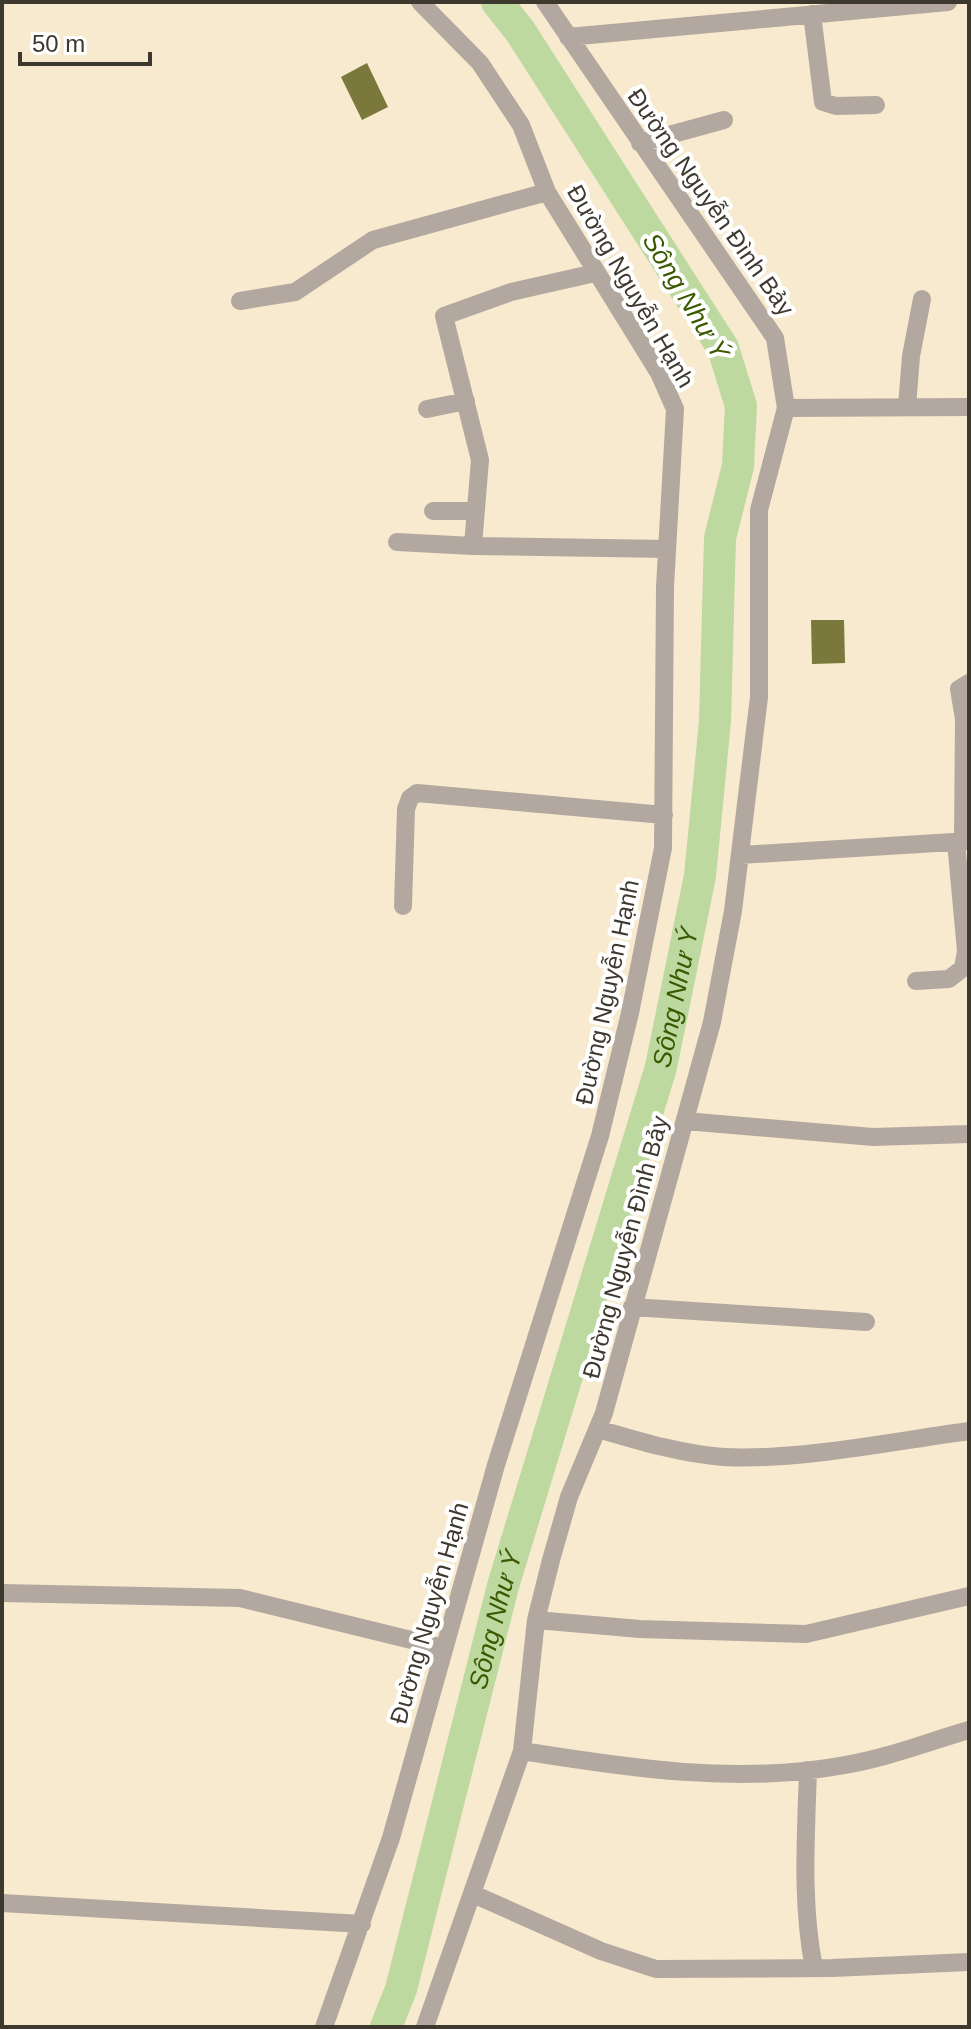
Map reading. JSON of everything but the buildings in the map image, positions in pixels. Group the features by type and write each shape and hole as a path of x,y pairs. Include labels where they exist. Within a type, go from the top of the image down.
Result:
{"street":[{"name":"Đường Nguyễn Hạnh","path":"324,2027 391,1838 555,1270 600,1136 636,985 663,848 667,549 675,409 659,373 547,192 521,125 480,63 420,2"},
{"name":"Đường Nguyễn Đình Bảy","path":"425,2027 522,1751 536,1620 569,1497 598,1429 712,1022 741,855 759,697 759,510 786,408 775,338 545,2"},
{"path":"568,37 948,2"},
{"path":"812,14 822,101 836,106 876,105"},
{"path":"640,143 724,120"},
{"path":"240,301 295,292 373,240 547,192"},
{"path":"473,546 480,460 444,316 511,292 595,273"},
{"path":"907,407 911,356 922,299"},
{"path":"427,409 466,401"},
{"path":"786,408 969,407"},
{"path":"433,511 476,511"},
{"path":"397,542 667,549"},
{"path":"916,981 949,979 963,968 966,951 964,719 959,689 969,683"},
{"path":"403,906 406,809 410,798 417,793 664,815"},
{"path":"741,855 963,841"},
{"path":"685,1121 873,1137 969,1134"},
{"path":"632,1307 866,1322"},
{"path":"598,1429 663,1446 725,1457 785,1454 969,1431"},
{"path":"2,1593 240,1598 444,1648"},
{"path":"536,1620 640,1629 806,1634 969,1596"},
{"path":"522,1751 586,1761 726,1774 808,1770 867,1761 969,1730"},
{"path":"808,1770 806,1894 814,1968"},
{"path":"473,1894 601,1951 656,1969 814,1968 969,1962"},
{"path":"2,1903 362,1924"}],"waterway":[{"name":"Sông Như Ý","path":"386,2027 401,1989 503,1586 661,1067 700,876 715,721 720,538 738,466 741,406 723,348 520,31 497,2"}]}
